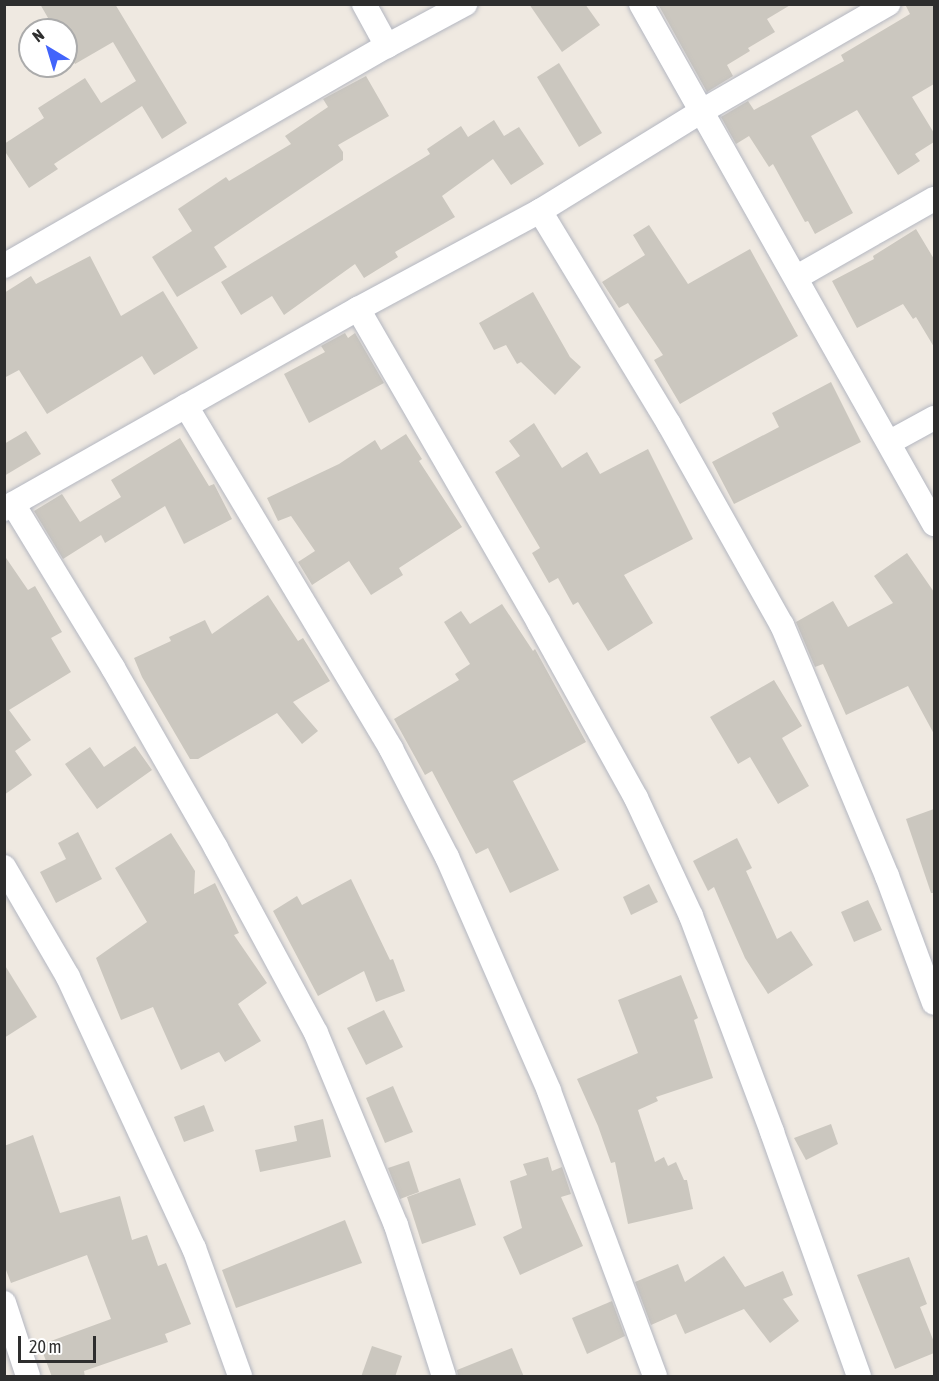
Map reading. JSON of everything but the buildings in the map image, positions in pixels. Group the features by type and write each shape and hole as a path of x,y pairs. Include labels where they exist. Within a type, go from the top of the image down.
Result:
{"street":[{"path":"364,4 387,46"},
{"path":"4,266 387,46 465,4"},
{"path":"641,4 890,442 934,524"},
{"path":"444,1377 396,1225 316,1034 204,828 113,668 9,507 358,309 540,211 702,111 888,4"},
{"path":"796,277 934,199"},
{"path":"540,211 669,424 782,625 887,876 934,1003"},
{"path":"358,309 533,612 636,798 691,916 772,1132 859,1377"},
{"path":"186,406 391,749 447,857 549,1091 655,1377"},
{"path":"890,442 934,417"},
{"path":"4,867 68,977 195,1248 240,1377"},
{"path":"4,1303 28,1377"}]}
